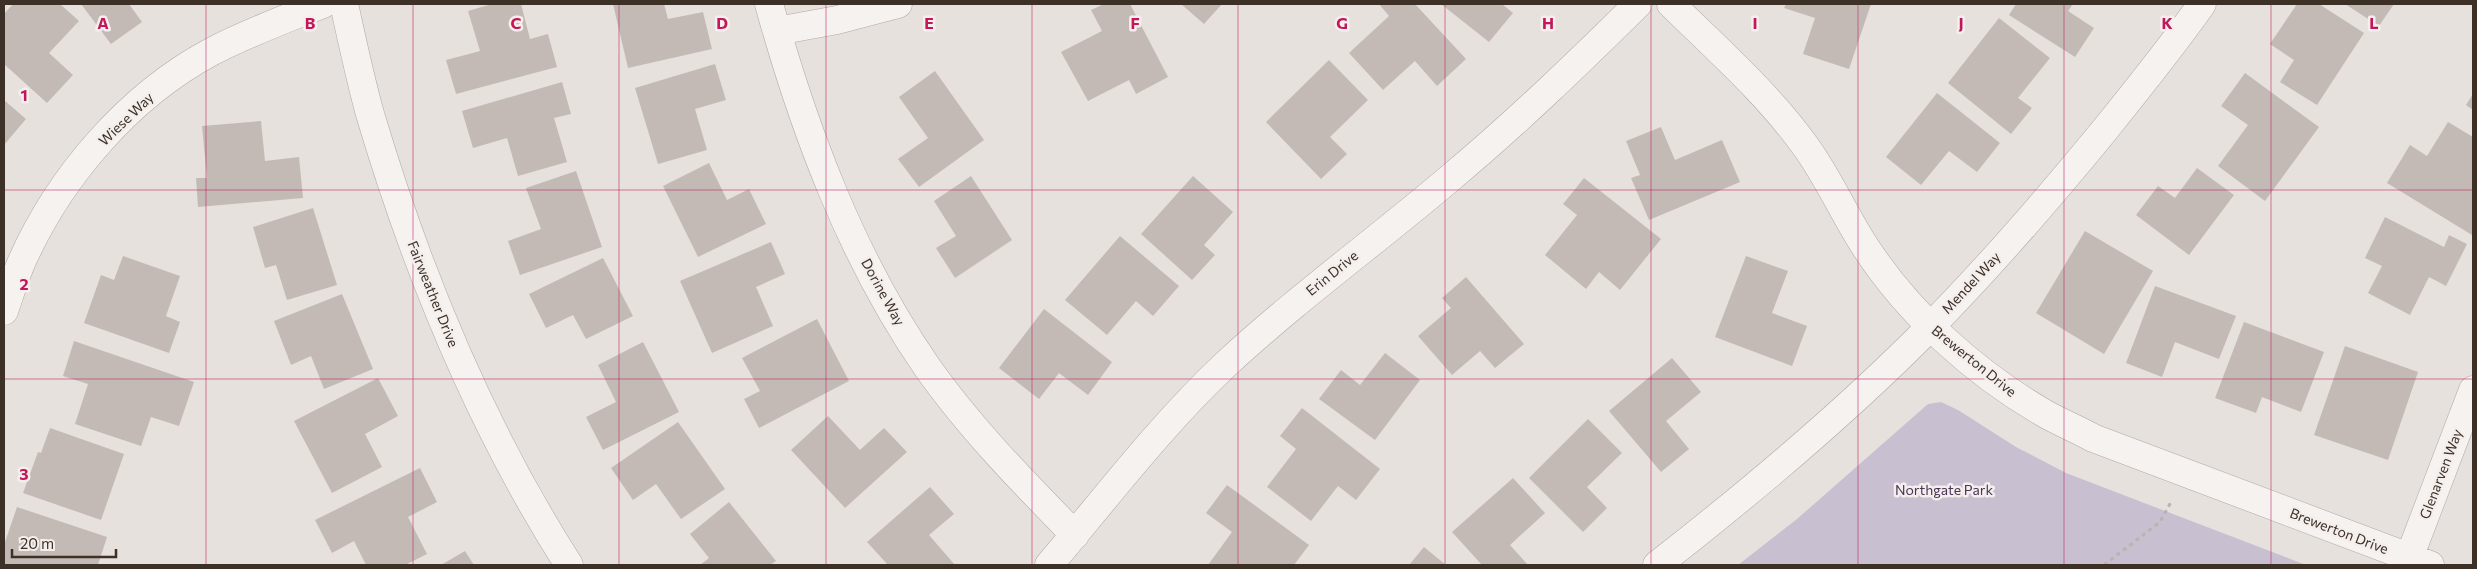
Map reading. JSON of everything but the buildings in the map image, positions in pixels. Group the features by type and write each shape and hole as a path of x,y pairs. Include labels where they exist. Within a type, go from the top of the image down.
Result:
{"street":[{"name":"Wiese Way","path":"4,311 22,261 43,219 84,160 133,108 170,78 209,53 252,31 323,4"},
{"name":"Fairweather Drive","path":"344,4 370,113 408,231 441,319 493,432 569,565"},
{"name":"Dorine Way","path":"769,4 808,129 846,221 880,290 927,367 981,437 1075,535"},
{"path":"776,31 837,20 898,4"},
{"name":"Erin Drive","path":"1049,565 1163,432 1223,367 1284,311 1458,172 1548,92 1638,4"},
{"name":"Brewerton Drive","path":"1671,4 1770,101 1807,148 1866,249 1901,294 1930,326 1996,382 2043,413 2093,438 2419,561"},
{"name":"Mendel Way","path":"1657,565 1723,514 1828,424 1930,326 2054,192 2171,49 2202,4"},
{"name":"Glenarven Way","path":"2419,561 2473,390"}],"path":[{"path":"2104,565 2160,522 2188,473"}],"green space":[{"name":"Northgate Park","path":"1941,402 1958,410 2016,447 2066,473 2306,565 1738,565 1797,519 1928,404"}]}
